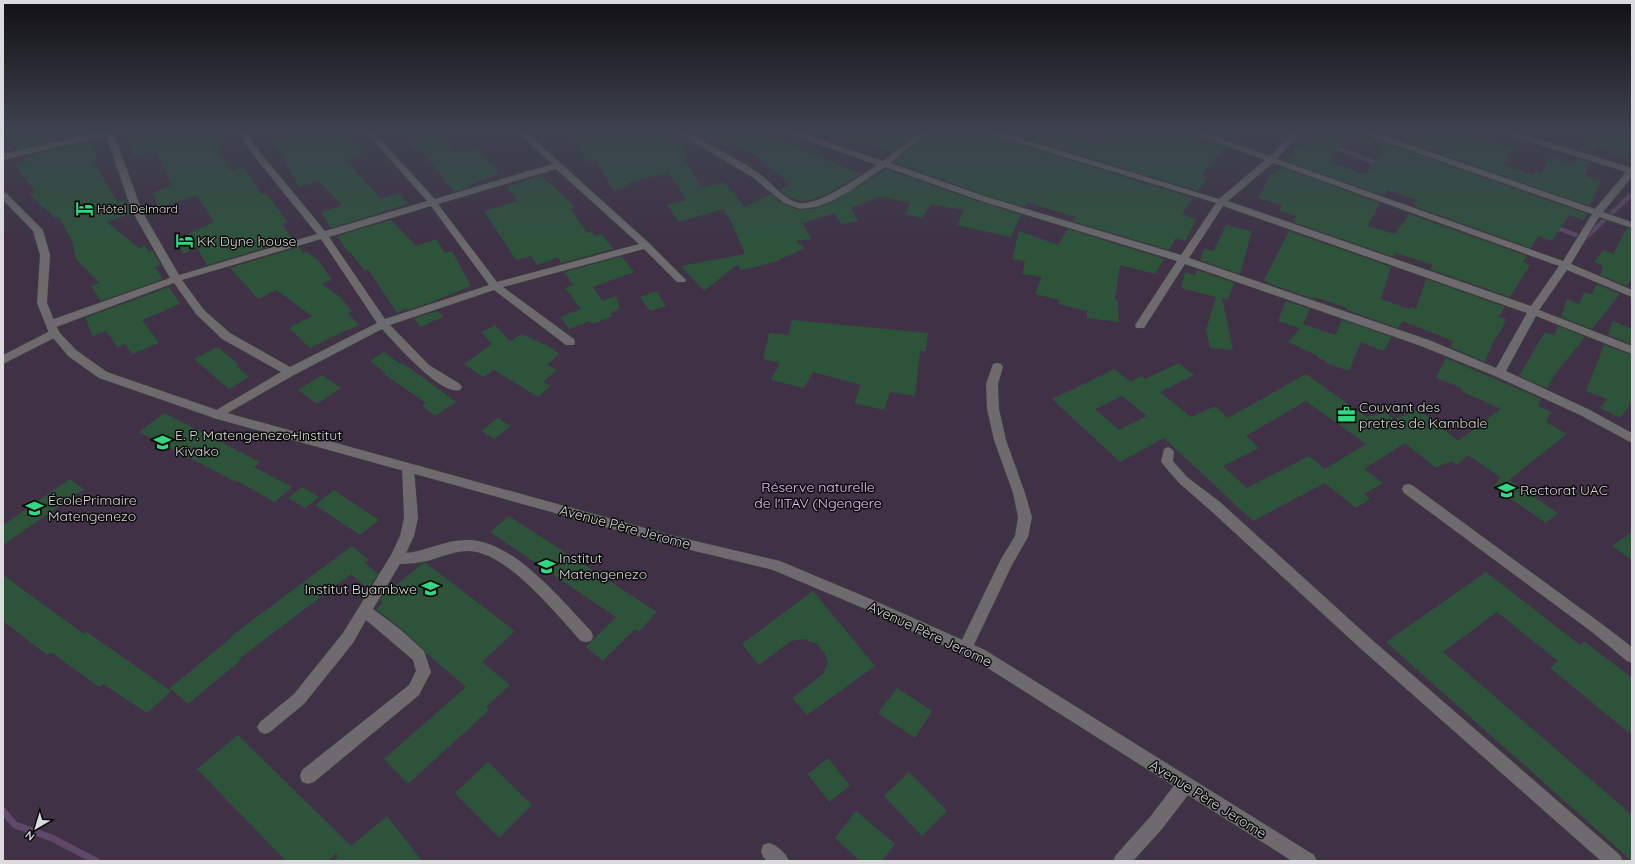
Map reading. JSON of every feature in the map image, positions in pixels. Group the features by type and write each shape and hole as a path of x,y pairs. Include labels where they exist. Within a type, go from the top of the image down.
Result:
{"street":[{"path":"122,169 137,211 176,279 200,312 226,336 290,372"},
{"path":"269,169 324,236 383,324 425,368 456,387"},
{"path":"403,169 433,203 495,286 570,342"},
{"path":"3,360 53,329 176,279 545,169"},
{"path":"564,169 646,245 681,280"},
{"path":"745,169 757,176 788,202 802,207 825,201 876,169"},
{"path":"900,169 992,201 1182,259 1425,343 1499,373 1584,412 1632,438"},
{"path":"1114,169 1221,202 1533,311 1632,350"},
{"path":"1140,325 1182,259 1221,202 1260,169"},
{"path":"1304,169 1565,265 1632,294"},
{"path":"1472,169 1632,225"},
{"path":"1499,373 1533,311 1565,265 1597,213 1632,171"},
{"name":"Avenue Père Jerome","path":"6,200 38,230 45,255 42,303 53,329 72,353 103,375 217,415 670,540 775,565 868,604 980,655 1308,861"},
{"path":"217,415 290,372 383,324 495,286 646,245"},
{"path":"965,648 1006,563 1021,537 1025,517 1019,493 1004,453 993,409 992,384 997,367"},
{"path":"1168,452 1168,462 1183,480 1216,506 1241,531 1365,643 1614,861"},
{"path":"265,727 299,699 348,638 396,559 407,536 411,518 408,468"},
{"path":"1408,489 1597,628 1632,656"},
{"path":"396,559 422,557 446,550 473,546 502,556 527,576 586,636"},
{"path":"308,776 414,690 424,672 419,656 396,635 364,610"},
{"path":"1122,861 1156,823 1185,785"}],"green space":[{"name":"Réserve naturelle de l'ITAV (Ngengere","path":"3,169 1632,169 1632,861 3,861"}],"building":[{"path":"18,169 98,169 118,202 124,200 132,213 107,222 139,248 146,245 148,252 152,250 161,265 155,267 163,279 101,301 91,286 99,283 76,259 73,243 59,217 55,218 29,194 36,192"},
{"path":"165,169 230,169 231,171 245,169 262,194 266,194 269,197 288,222 282,224 293,240 207,265 197,247 183,254 176,239 214,222 196,195 164,206 158,206 152,193 172,186"},
{"path":"289,169 354,169 381,199 399,193 408,204 331,228 321,212 342,205 319,181 299,187"},
{"path":"436,169 495,169 499,174 470,185 471,187 454,192"},
{"path":"601,169 690,169 702,188 724,182 745,207 771,194 783,204 799,210 817,208 833,202 871,178 873,179 886,169 1021,215 1011,237 957,225 964,210 931,204 922,218 904,214 911,203 879,196 851,208 858,221 841,224 835,213 802,223 811,239 796,241 805,248 777,261 760,266 741,270 738,264 704,291 681,266 745,254 730,219 723,209 679,222 667,205 687,200 668,172 628,183 630,186 614,191"},
{"path":"772,169 850,169 861,174 827,194 807,201 799,201 789,197 779,190 790,184"},
{"path":"913,169 1100,169 1193,198 1182,214 1196,219 1185,241 1176,238 1169,250 1072,221 1075,217 1027,202 1025,207 987,196"},
{"path":"1127,169 1206,169 1201,175 1208,177 1198,191"},
{"path":"1279,169 1287,169 1380,203 1368,226 1395,234 1409,214 1527,256 1523,262 1530,265 1510,297 1430,269 1433,265 1395,253 1394,257 1293,222 1296,216 1280,211 1282,205 1258,198 1270,174 1274,175"},
{"path":"1309,169 1350,169 1366,175 1369,169 1460,169 1587,214 1584,220 1569,215 1552,241 1538,236 1531,248 1414,206 1417,200 1387,190 1384,196"},
{"path":"1485,169 1517,169 1533,175 1536,171 1541,173 1543,169 1587,169 1585,176 1601,181 1590,206"},
{"path":"541,175 575,207 570,208 587,233 592,232 595,236 602,234 613,249 561,263 558,257 537,265 531,256 516,260 484,211 517,201 507,187"},
{"path":"391,220 416,246 436,239 445,253 452,251 471,286 431,302 408,310 407,308 397,313 368,269 365,271 350,252 348,252 337,236"},
{"path":"1226,225 1252,231 1240,274 1200,260 1204,249 1213,251"},
{"path":"1627,228 1632,229 1632,279 1627,286 1600,275 1603,266 1594,262 1604,250 1613,254"},
{"path":"1068,229 1164,259 1155,274 1120,265 1115,300 1118,301 1119,322 1087,318 1087,311 1058,304 1060,300 1035,294 1042,277 1022,274 1025,261 1012,259 1019,231 1058,245"},
{"path":"1289,231 1391,267 1381,299 1409,309 1410,307 1416,309 1426,279 1505,307 1499,317 1506,319 1493,342 1485,362 1451,347 1453,341 1403,321 1398,328 1347,310 1347,308 1315,297 1314,299 1268,283 1264,280"},
{"path":"299,247 303,253 307,252 318,260 332,280 322,284 340,297 352,311 348,313 359,325 310,348 289,328 312,316 276,290 258,299 230,268"},
{"path":"622,257 634,272 593,287 602,301 616,296 620,309 610,313 613,316 592,324 589,321 569,329 560,317 581,309 565,288 573,285 565,272"},
{"path":"1197,270 1234,283 1228,300 1222,298 1233,350 1210,348 1206,330 1216,297 1181,288 1185,272 1195,275"},
{"path":"1596,284 1620,294 1592,329 1561,317 1567,299 1579,304 1584,292 1592,295"},
{"path":"169,287 180,304 142,320 159,343 132,354 125,344 117,347 106,331 93,336 85,318"},
{"path":"656,291 666,306 650,311 640,297"},
{"path":"1286,301 1310,309 1303,324 1335,335 1342,320 1392,337 1383,351 1361,342 1349,371 1326,363 1327,362 1317,357 1318,356 1288,342 1300,328 1278,321"},
{"path":"438,311 443,317 420,327 414,318"},
{"path":"792,320 928,333 926,351 920,351 915,396 890,392 884,410 854,403 861,385 813,372 804,388 771,380 780,363 763,359 769,333 788,335"},
{"path":"1613,321 1632,329 1632,344 1608,335"},
{"path":"495,325 510,341 522,334 550,347 559,354 547,365 557,370 543,382 551,386 538,397 494,370 483,377 464,364 492,344 481,332"},
{"path":"1558,326 1585,337 1556,373 1547,388 1519,376 1545,332 1554,336"},
{"path":"1604,345 1632,355 1632,402 1620,418 1600,408 1607,399 1586,391"},
{"path":"218,347 239,365 236,366 249,377 229,389 194,359"},
{"path":"384,352 400,364 402,363 414,371 456,402 435,416 422,406 426,403 384,374 386,373 370,361"},
{"path":"1446,358 1541,399 1538,406 1551,412 1546,422 1567,434 1509,480 1558,513 1546,523 1494,487 1500,477 1468,455 1457,465 1451,461 1436,468 1405,443 1364,469 1383,483 1364,494 1370,499 1356,508 1325,483 1253,521 1164,438 1120,462 1052,399 1115,369 1130,382 1141,376 1145,379 1179,363 1194,375 1160,392 1191,417 1215,406 1228,418 1306,374 1366,417 1386,413 1394,420 1418,409 1458,441 1501,409 1461,391 1462,388 1436,378","holes":["1122,396 1147,416 1119,430 1095,409","1306,401 1366,444 1325,469 1309,456 1247,488 1223,466 1259,448 1246,436"]},
{"path":"322,375 341,388 317,404 298,390"},
{"path":"164,413 260,462 254,467 292,487 275,502 237,481 236,482 139,432"},
{"path":"498,418 511,426 494,439 481,431"},
{"path":"70,479 84,489 3,545 3,525"},
{"path":"302,487 319,497 305,508 288,498"},
{"path":"334,490 379,520 360,535 315,505"},
{"path":"509,516 657,612 639,632 635,629 603,661 586,647 616,617 490,532"},
{"path":"1632,532 1632,560 1612,546"},
{"path":"352,546 369,560 365,563 378,574 368,589 351,574 239,659 241,660 188,704 170,688 232,637 231,636"},
{"path":"423,563 426,563 515,631 482,662 510,685 486,707 489,710 408,784 384,759 466,687 426,653 402,629 376,609 383,603 380,600 390,584 394,587"},
{"path":"1486,572 1580,645 1584,641 1632,678 1632,735 1550,668 1558,661 1497,612 1443,652 1632,815 1632,861 1386,642"},
{"path":"3,575 84,634 87,632 171,691 147,713 103,684 99,687 51,652 47,655 3,621"},
{"path":"813,591 875,666 807,715 792,698 823,674 828,662 825,653 817,644 804,639 791,641 759,665 742,644"},
{"path":"897,688 932,711 915,738 878,713"},
{"path":"238,735 351,846 387,816 422,861 333,861 338,857 336,853 328,861 286,861 197,769"},
{"path":"828,758 850,786 829,802 808,774"},
{"path":"488,762 532,805 499,838 455,793"},
{"path":"909,772 947,811 922,836 884,796"},
{"path":"856,811 895,844 882,861 860,861 835,838"}],"waterway":[{"path":"1554,227 1585,238 1632,194"},
{"path":"3,811 15,825 52,838 96,861"}],"place":[{"name":"Hôtel Delmard","path":"84,208"},
{"name":"KK Dyne house","path":"184,241"},
{"name":"Couvant des pretres de Kambale","path":"1346,415"},
{"name":"E. P. Matengenezo+Institut Kivako","path":"162,443"},
{"name":"Rectorat UAC","path":"1507,490"},
{"name":"ÉcolePrimaire Matengenezo","path":"35,508"},
{"name":"Institut Matengenezo","path":"546,566"},
{"name":"Institut Byambwe","path":"430,589"}]}
